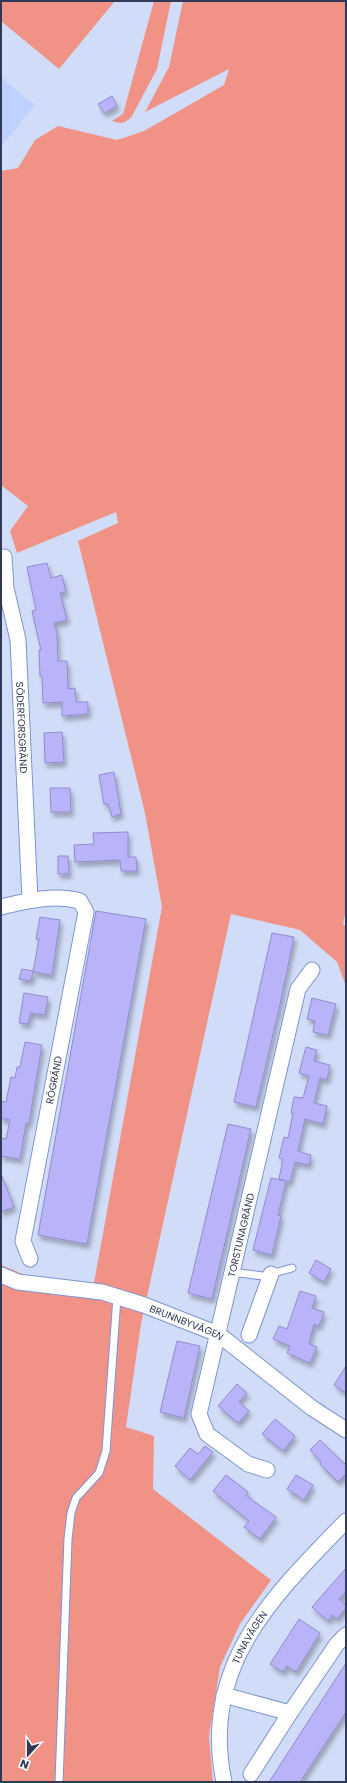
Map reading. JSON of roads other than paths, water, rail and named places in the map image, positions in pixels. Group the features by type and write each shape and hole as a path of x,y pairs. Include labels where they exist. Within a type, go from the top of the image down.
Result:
{"street":[{"name":"SÖDERFORSGRÄND","path":"4,557 6,588 18,640 30,900"},
{"name":"RÖGRÄND","path":"30,900 65,897 80,901 86,912 23,1242 30,1259"},
{"path":"1,908 30,900"},
{"name":"TORSTUNAGRÄND","path":"267,1470 248,1464 207,1434 199,1414 298,989 312,970"},
{"path":"249,1335 271,1274"},
{"name":"BRUNNBYVÄGEN","path":"1,1275 18,1282 102,1292 144,1305 218,1334 312,1408 346,1430"},
{"name":"TUNAVÄGEN","path":"224,1782 220,1761 219,1740 224,1695 239,1653 254,1625 289,1580 346,1521"},
{"path":"251,1774 337,1644 346,1635"},
{"path":"224,1695 290,1713"}],"lane":[{"path":"232,1272 264,1276 292,1268"},
{"path":"59,1782 68,1540 71,1513 76,1498 99,1473 106,1451 117,1297"}]}
